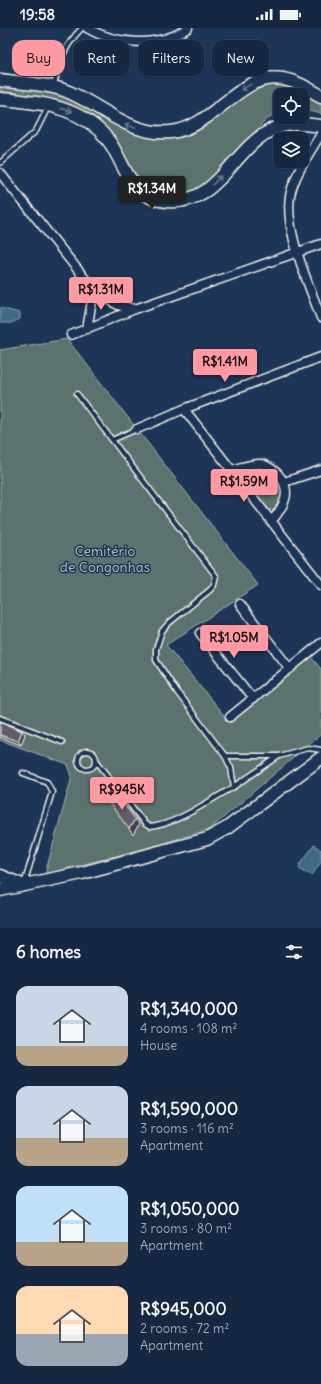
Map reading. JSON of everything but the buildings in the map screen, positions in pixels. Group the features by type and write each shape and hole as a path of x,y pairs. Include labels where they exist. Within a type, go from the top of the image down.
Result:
{"street":[{"path":"88,28 101,36 130,42 167,38 188,28"},
{"path":"0,80 53,87 72,93 127,125 156,132 172,132 204,120 248,85 267,78 291,81 321,96"},
{"path":"0,99 48,105 75,113 98,129 107,138 134,185 141,192 166,201 182,202 201,195 211,188 258,138 277,127 293,124 321,126"},
{"path":"321,134 300,168 291,189 289,204 289,218 298,253 321,318"},
{"path":"1,177 94,290 118,305 135,309"},
{"path":"70,335 135,309 321,244"},
{"path":"87,328 94,290"},
{"path":"137,429 184,409 321,358"},
{"path":"184,409 321,585"},
{"path":"231,470 260,464 272,469 284,482 285,496 283,505 271,522"},
{"path":"284,482 321,470"},
{"path":"240,604 290,669"},
{"path":"200,633 253,699"},
{"path":"230,717 321,643"},
{"path":"0,890 23,884 82,873 207,839 227,828 321,758"},
{"path":"0,876 23,884"}],"lane":[{"path":"53,87 61,58 67,46 82,28"},
{"path":"0,163 36,131 48,105"},
{"path":"77,394 216,576 214,585 210,590 169,623 162,631 156,649 156,660 177,692 226,756 231,768 234,787"},
{"path":"112,440 137,429"},
{"path":"0,718 62,742"},
{"path":"226,756 279,756 308,748 321,750"},
{"path":"96,760 94,766 89,769 83,769 78,762 80,754 85,751 94,754 96,760 145,824 150,827 168,822 194,810 234,787 279,756"},
{"path":"23,773 47,782 52,792 23,884"}],"green space":[{"path":"268,83 293,84 300,88 273,88 273,115 252,134 219,174 209,183 190,192 172,194 157,190 143,183 130,172 76,110 48,99 0,91 0,84 55,92 159,136 252,89"},
{"path":"309,93 321,99 321,114 309,111"},
{"name":"Cemitério de Congonhas","path":"67,339 258,585 166,645 230,723 311,657 321,669 321,734 210,829 143,849 45,874 71,780 71,773 68,765 0,740 0,350"},
{"path":"263,467 271,470 283,488 280,507 275,510 269,510 240,471"}],"water":[{"path":"0,308 20,313 20,319 11,323 0,323"},
{"path":"314,845 321,850 321,861 313,874 309,874 301,870 299,866"}]}
